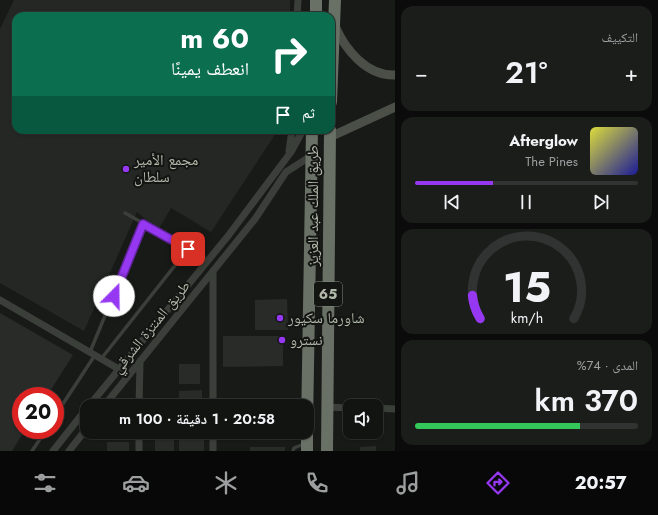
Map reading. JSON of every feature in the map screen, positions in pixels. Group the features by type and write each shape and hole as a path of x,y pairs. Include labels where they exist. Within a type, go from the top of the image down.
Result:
{"highway":[{"path":"316,0 316,12"},
{"path":"334,12 335,0"},
{"name":"طريق الملك عبد العزيز","path":"307,399 312,134"},
{"name":"طريق الملك عبد العزيز","path":"327,451 330,134"}],"street":[{"path":"297,12 298,0"},
{"path":"335,25 341,40 348,50 361,62 374,71 384,74 395,74"},
{"path":"335,131 395,106"},
{"path":"288,157 291,134"},
{"path":"94,399 228,236 288,157 301,134"},
{"name":"طريق المنتزة الشرقي","path":"110,399 255,219 286,172 311,156"},
{"path":"213,399 214,271"},
{"path":"0,300 129,375"},
{"path":"139,399 140,363"},
{"path":"327,407 343,408"},
{"path":"383,408 395,409"},
{"path":"53,451 80,417"},
{"path":"69,451 80,437"},
{"path":"139,439 139,451"},
{"path":"213,439 213,451"}],"lane":[{"path":"125,213 208,260"},
{"path":"95,356 143,224"},
{"path":"64,402 95,356 188,249"},
{"path":"32,451 40,439"},
{"path":"292,451 294,448 307,442"}],"shaded area":[{"name":"مجمع الأمير سلطان","path":"14,0 290,0 290,12 12,12 12,134 275,134 211,232 171,208 158,230 137,212 84,331 0,283 0,29"}],"building":[{"path":"287,299 288,330 255,330 255,300"},
{"path":"0,313 73,355 53,387 12,387 12,439 19,439 12,451 0,451"},
{"path":"223,336 283,336 283,366 223,367"},
{"path":"179,364 200,364 200,384 179,384"},
{"path":"202,390 202,399 179,399 179,391"},
{"path":"155,439 174,439 174,451 155,451"},
{"path":"179,440 204,440 204,451 179,451"},
{"path":"107,442 129,442 129,451 107,451"},
{"path":"376,446 376,451 360,451 360,447"},
{"path":"250,447 285,447 285,451 250,451"}],"place":[{"name":"مجمع الأمير سلطان","path":"126,169"},
{"name":"شاورما سكيور","path":"280,318"},
{"name":"نسترو","path":"282,340"}],"route":[{"path":"114,296 143,224 188,249"}]}
